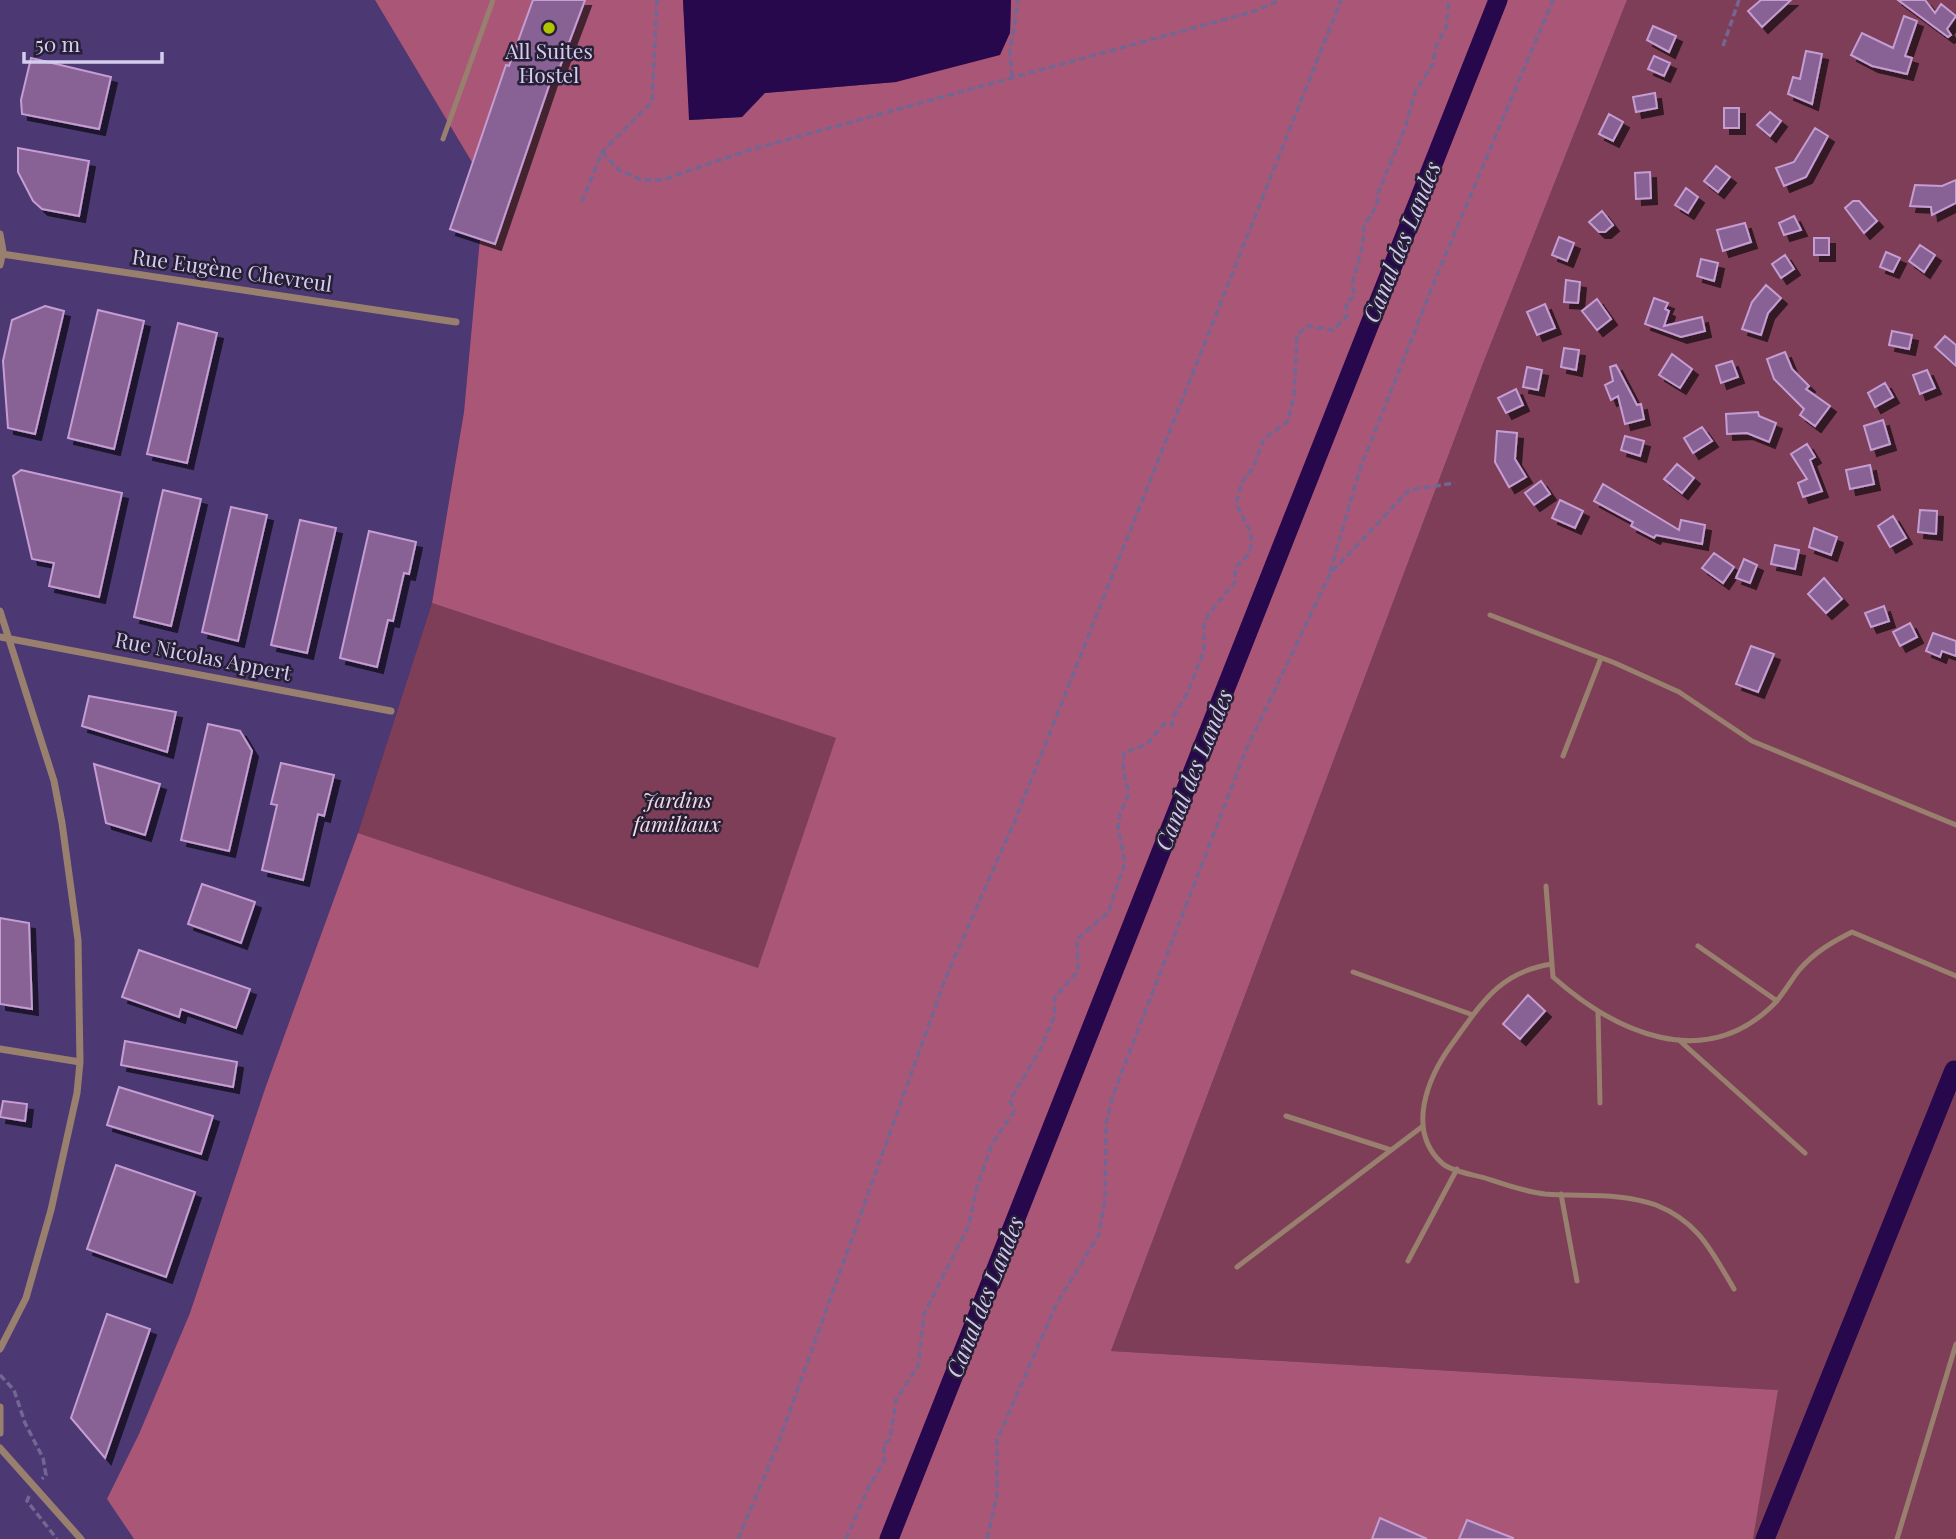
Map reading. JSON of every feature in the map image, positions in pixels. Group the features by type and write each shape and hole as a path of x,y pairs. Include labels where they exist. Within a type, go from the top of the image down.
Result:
{"street":[{"path":"0,234 0,265"},
{"name":"Rue Eugène Chevreul","path":"2,254 456,322"},
{"path":"0,611 4,638 54,781 62,823 78,940 80,1062 77,1093 51,1210 26,1298 0,1349"},
{"name":"Rue Nicolas Appert","path":"4,638 391,711"},
{"path":"0,1049 80,1062"},
{"path":"0,1407 0,1433"},
{"path":"0,1448 81,1539"}],"lane":[{"path":"443,139 493,0"},
{"path":"1490,615 1679,692 1752,741 1956,825"},
{"path":"1563,756 1601,658"},
{"path":"1546,886 1553,977 1584,1004 1662,1040 1710,1042 1745,1028 1777,1001 1799,970 1819,950 1852,932 1956,976"},
{"path":"1698,946 1777,1001"},
{"path":"1552,964 1508,976 1473,1015 1436,1066 1425,1101 1423,1135 1444,1165 1457,1169 1543,1194 1605,1195 1655,1205 1701,1233 1734,1289"},
{"path":"1353,972 1473,1015"},
{"path":"1598,1011 1600,1103"},
{"path":"1679,1040 1805,1153"},
{"path":"1286,1116 1391,1150"},
{"path":"1237,1267 1423,1126"},
{"path":"1408,1261 1457,1169"},
{"path":"1560,1194 1577,1281"},
{"path":"1898,1539 1956,1344"}],"path":[{"path":"582,202 602,152 613,144 626,125 652,102 657,0"},
{"path":"1012,78 1010,52 1018,0"},
{"path":"602,152 619,170 642,180 662,180 746,151 1255,11 1280,0"},
{"path":"738,1539 778,1444 946,977 1016,818 1340,3 1335,0"},
{"path":"846,1539 870,1484 884,1462 884,1444 890,1439 897,1400 905,1381 918,1366 921,1321 941,1276 966,1233 992,1144 1014,1111 1010,1100 1041,1048 1054,1017 1055,997 1078,971 1077,939 1106,917 1112,905 1125,857 1118,827 1129,793 1124,776 1124,753 1147,744 1164,724 1172,724 1173,716 1187,694 1204,651 1203,631 1208,615 1235,582 1236,568 1249,552 1252,536 1236,504 1242,482 1253,468 1266,436 1288,421 1296,385 1295,343 1300,330 1308,326 1333,330 1347,316 1346,303 1355,295 1352,286 1363,243 1364,226 1377,206 1378,193 1405,128 1415,92 1433,64 1436,46 1446,27 1449,0"},
{"path":"987,1539 997,1496 997,1440 1056,1305 1098,1234 1105,1200 1106,1124 1113,1095 1246,750 1330,574 1360,469 1437,275 1553,0"},
{"path":"1723,46 1739,0"},
{"path":"1330,574 1409,490 1455,483"},
{"path":"0,1375 14,1390 25,1423 43,1458 46,1475 34,1487"}],"shaded area":[{"path":"0,0 375,0 485,184 464,412 432,603 358,833 266,1086 190,1313 139,1434 108,1499 134,1539 0,1539"},
{"path":"375,0 683,0 690,120 742,117 764,93 896,82 1010,33 1011,0 1627,0 1482,366 1111,1351 1778,1390 1753,1539 134,1539 107,1499 139,1434 190,1313 266,1086 358,833 758,968 836,738 432,603 464,412 485,184"},
{"path":"683,0 1011,0 1010,33 1000,55 896,82 765,93 742,117 689,120"}],"green space":[{"path":"1627,0 1956,0 1956,1539 1753,1539 1777,1390 1111,1351 1482,366"},
{"name":"Jardins familiaux","path":"432,603 837,738 758,969 358,833"}],"building":[{"path":"533,0 585,0 558,72 554,71 495,244 450,229 506,65 509,66"},
{"path":"1761,0 1791,0 1762,27 1748,11"},
{"path":"1898,0 1925,0 1935,13 1941,4 1956,16 1947,29 1951,35 1948,37"},
{"path":"1904,16 1917,21 1905,56 1912,58 1907,74 1872,66 1851,55 1862,33 1893,48"},
{"path":"1653,26 1676,36 1669,52 1647,40"},
{"path":"1806,51 1822,54 1812,104 1788,94 1793,77 1800,79"},
{"path":"1654,56 1670,63 1664,76 1648,69"},
{"path":"31,58 111,77 99,129 22,114 21,100"},
{"path":"1655,93 1657,108 1636,112 1633,97"},
{"path":"1724,108 1739,108 1739,128 1724,128"},
{"path":"1770,112 1781,121 1770,136 1757,125"},
{"path":"1609,114 1623,122 1613,141 1599,134"},
{"path":"1815,128 1828,136 1806,177 1784,186 1776,168 1794,162"},
{"path":"18,148 89,161 79,216 42,209 33,201 18,172"},
{"path":"1716,166 1730,177 1718,192 1704,181"},
{"path":"1650,172 1651,198 1636,199 1635,173"},
{"path":"1956,180 1956,203 1932,215 1931,207 1910,206 1915,185 1942,186"},
{"path":"1686,188 1698,197 1688,213 1675,205"},
{"path":"1853,201 1859,201 1877,221 1864,233 1845,208"},
{"path":"1602,211 1613,225 1605,232 1599,232 1589,222"},
{"path":"1794,216 1801,230 1784,235 1779,223"},
{"path":"1745,223 1751,242 1723,251 1717,230"},
{"path":"1559,237 1574,243 1567,261 1552,255"},
{"path":"1814,238 1829,238 1829,255 1814,255"},
{"path":"1920,245 1935,255 1924,272 1909,261"},
{"path":"1886,252 1900,258 1893,272 1880,267"},
{"path":"1785,255 1794,269 1781,278 1772,264"},
{"path":"1701,259 1718,263 1714,281 1697,276"},
{"path":"1566,280 1580,282 1578,303 1564,302"},
{"path":"1766,285 1781,298 1768,313 1761,335 1742,329 1752,302"},
{"path":"1654,298 1668,303 1665,309 1669,311 1664,326 1702,317 1705,331 1681,337 1645,324"},
{"path":"1597,299 1611,319 1597,330 1582,311"},
{"path":"1545,304 1555,328 1537,335 1527,312"},
{"path":"45,306 64,311 35,434 8,428 3,361 12,320"},
{"path":"98,310 144,321 114,449 68,438"},
{"path":"178,323 217,333 187,463 147,454"},
{"path":"1892,331 1912,335 1909,349 1889,345"},
{"path":"1945,336 1956,345 1956,366 1935,347"},
{"path":"1564,348 1579,350 1576,370 1561,367"},
{"path":"1785,352 1792,369 1809,386 1806,389 1830,406 1815,426 1800,415 1804,409 1774,379 1767,359"},
{"path":"1672,354 1692,369 1680,388 1659,375"},
{"path":"1732,361 1738,377 1721,383 1716,366"},
{"path":"1616,365 1637,405 1641,404 1644,419 1625,424 1618,396 1611,400 1605,385 1613,381 1610,367"},
{"path":"1527,367 1542,370 1538,390 1523,387"},
{"path":"1927,370 1935,388 1920,394 1913,375"},
{"path":"1885,383 1893,397 1875,407 1868,393"},
{"path":"1516,389 1523,405 1506,413 1498,398"},
{"path":"1758,412 1759,416 1776,423 1769,442 1747,433 1727,434 1726,414"},
{"path":"1883,420 1890,444 1871,450 1864,426"},
{"path":"1702,427 1712,441 1693,453 1684,438"},
{"path":"1497,431 1517,433 1515,459 1526,477 1509,487 1495,462"},
{"path":"1625,436 1644,441 1640,456 1621,450"},
{"path":"1807,444 1815,457 1810,460 1822,491 1803,497 1798,483 1807,479 1791,454"},
{"path":"1677,464 1694,478 1682,493 1664,479"},
{"path":"1870,465 1874,484 1850,489 1846,470"},
{"path":"21,470 122,493 99,597 49,586 54,563 32,559 13,476"},
{"path":"1541,481 1550,494 1534,505 1525,493"},
{"path":"1603,484 1679,530 1681,520 1705,525 1702,544 1656,535 1654,538 1631,526 1633,522 1594,501"},
{"path":"163,490 201,499 171,626 134,617"},
{"path":"1560,500 1583,511 1575,528 1552,518"},
{"path":"231,507 267,515 238,641 202,632"},
{"path":"1920,510 1937,511 1936,534 1918,532"},
{"path":"1893,516 1906,538 1890,547 1878,526"},
{"path":"300,520 336,528 307,653 271,645"},
{"path":"1814,528 1837,537 1831,555 1809,547"},
{"path":"369,531 416,542 409,574 404,573 393,621 388,620 377,667 340,658"},
{"path":"1775,545 1799,550 1795,569 1771,564"},
{"path":"1714,553 1734,567 1723,583 1702,568"},
{"path":"1744,559 1757,565 1750,583 1736,578"},
{"path":"1824,578 1842,599 1826,613 1808,594"},
{"path":"1884,606 1889,621 1871,627 1865,613"},
{"path":"1910,623 1917,637 1900,646 1893,632"},
{"path":"1933,633 1956,641 1956,656 1942,651 1940,657 1926,651"},
{"path":"1751,646 1774,654 1758,692 1736,684"},
{"path":"89,696 176,712 167,752 82,726"},
{"path":"208,724 240,731 252,751 229,851 181,840"},
{"path":"281,763 334,775 324,816 318,814 303,880 262,870 277,805 271,804"},
{"path":"94,764 160,784 145,835 106,823"},
{"path":"202,884 255,902 241,943 188,924"},
{"path":"0,918 29,923 32,1009 0,1004"},
{"path":"139,950 250,989 236,1028 181,1009 179,1017 122,997"},
{"path":"1528,995 1545,1011 1520,1039 1503,1024"},
{"path":"125,1041 237,1062 233,1087 121,1065"},
{"path":"119,1087 213,1116 201,1154 107,1125"},
{"path":"3,1101 27,1104 25,1121 0,1117"},
{"path":"116,1165 195,1192 166,1277 87,1249"},
{"path":"107,1314 150,1329 105,1458 71,1418"},
{"path":"1380,1518 1427,1539 1372,1539"},
{"path":"1467,1520 1513,1538 1513,1539 1459,1539"}],"waterway":[{"name":"Canal des Landes","path":"889,1539 1498,0"},
{"path":"1765,1539 1954,1070"}],"place":[{"name":"All Suites Hostel","path":"549,28"}]}
